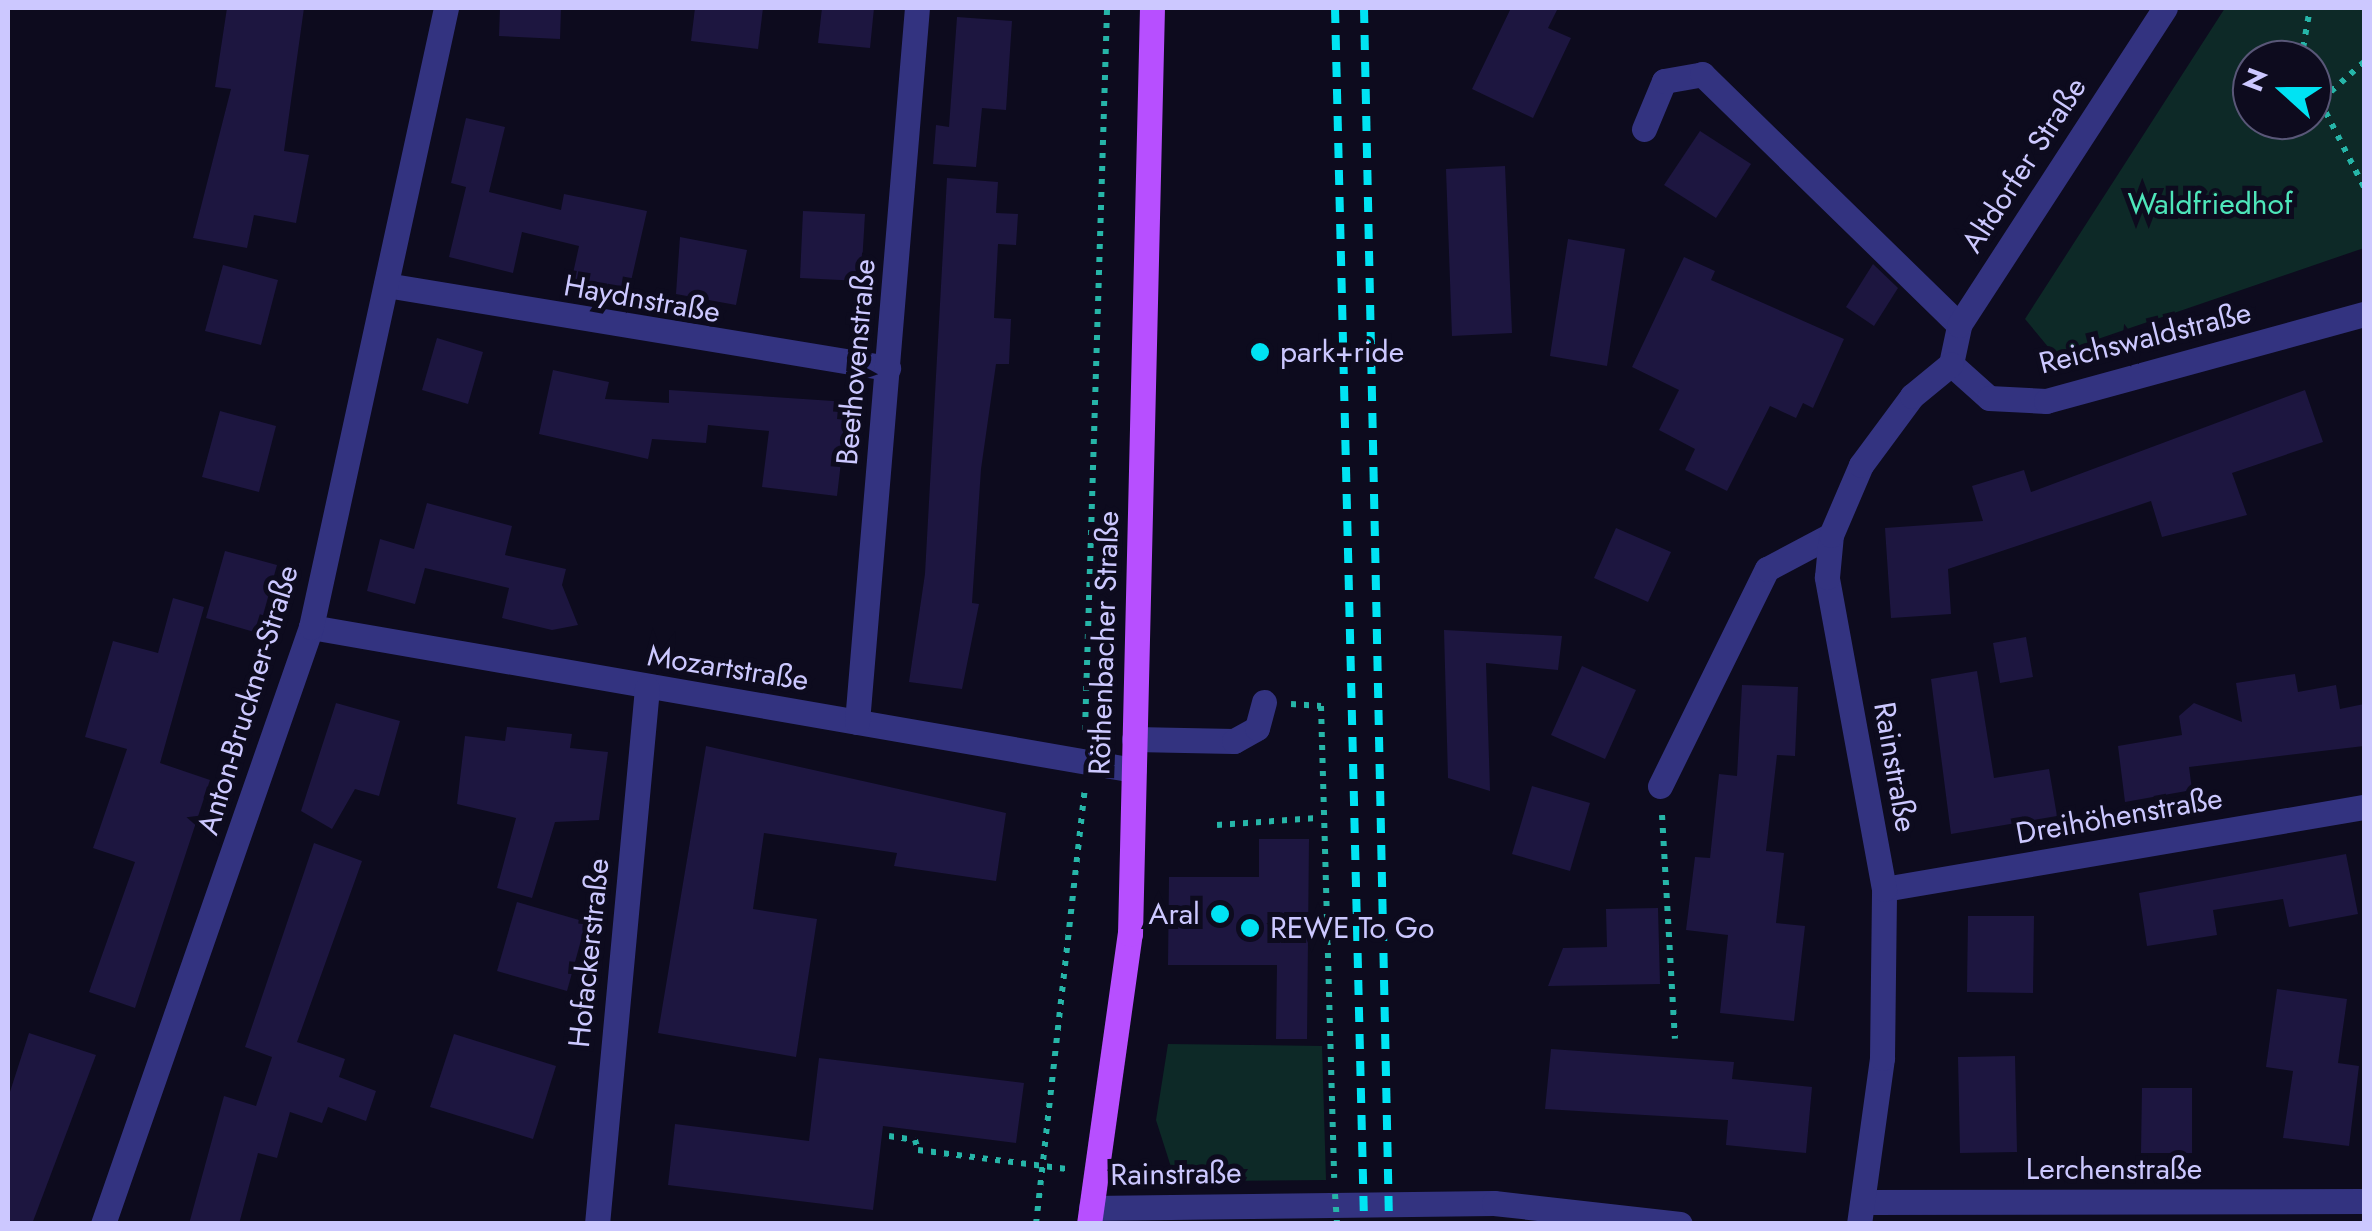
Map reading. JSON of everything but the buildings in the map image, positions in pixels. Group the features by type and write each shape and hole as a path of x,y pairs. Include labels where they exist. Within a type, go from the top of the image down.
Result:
{"main road":[{"name":"Röthenbacher Straße","path":"1090,1216 1128,952 1152,8"}],"street":[{"name":"Anton-Bruckner-Straße","path":"103,1224 311,627 446,8"},
{"name":"Beethovenstraße","path":"857,722 916,8"},
{"name":"Altdorfer Straße","path":"1952,364 1959,326 2164,8"},
{"path":"1644,128 1664,81 1702,74 1959,326"},
{"name":"Haydnstraße","path":"386,286 888,368"},
{"name":"Reichswaldstraße","path":"1952,364 1989,398 2046,401 2364,314"},
{"name":"Rainstraße","path":"1861,1213 1882,1058 1884,889 1827,576 1831,536 1861,465 1912,396 1952,364"},
{"path":"1660,786 1767,570 1831,536"},
{"name":"Mozartstraße","path":"311,627 1134,770"},
{"name":"Hofackerstraße","path":"598,1224 648,688"},
{"path":"1134,739 1234,741 1256,728 1264,702"},
{"name":"Dreihöhenstraße","path":"1884,889 2364,807"},
{"name":"Lerchenstraße","path":"1861,1213 2364,1201"},
{"name":"Rainstraße","path":"1090,1216 1494,1203 1680,1224"}],"path":[{"path":"1036,1224 1047,1168 1083,864 1107,8"},
{"path":"2304,40 2310,8"},
{"path":"2332,90 2364,62"},
{"path":"2332,124 2364,188"},
{"path":"1264,702 1321,706 1318,818 1336,1224"},
{"path":"1660,786 1674,1039"},
{"path":"1217,825 1318,818"},
{"path":"889,1136 915,1140 918,1150 1098,1172"}],"green space":[{"name":"Waldfriedhof","path":"2225,8 2364,8 2364,248 2054,354 2025,319"},
{"path":"1168,1044 1322,1046 1326,1180 1208,1181 1171,1167 1156,1120"}],"railway":[{"path":"1335,8 1364,1224"},
{"path":"1364,8 1389,1224"}],"place":[{"name":"park+ride","path":"1260,352"},
{"name":"Aral","path":"1220,914"},
{"name":"REWE To Go","path":"1250,928"}]}
